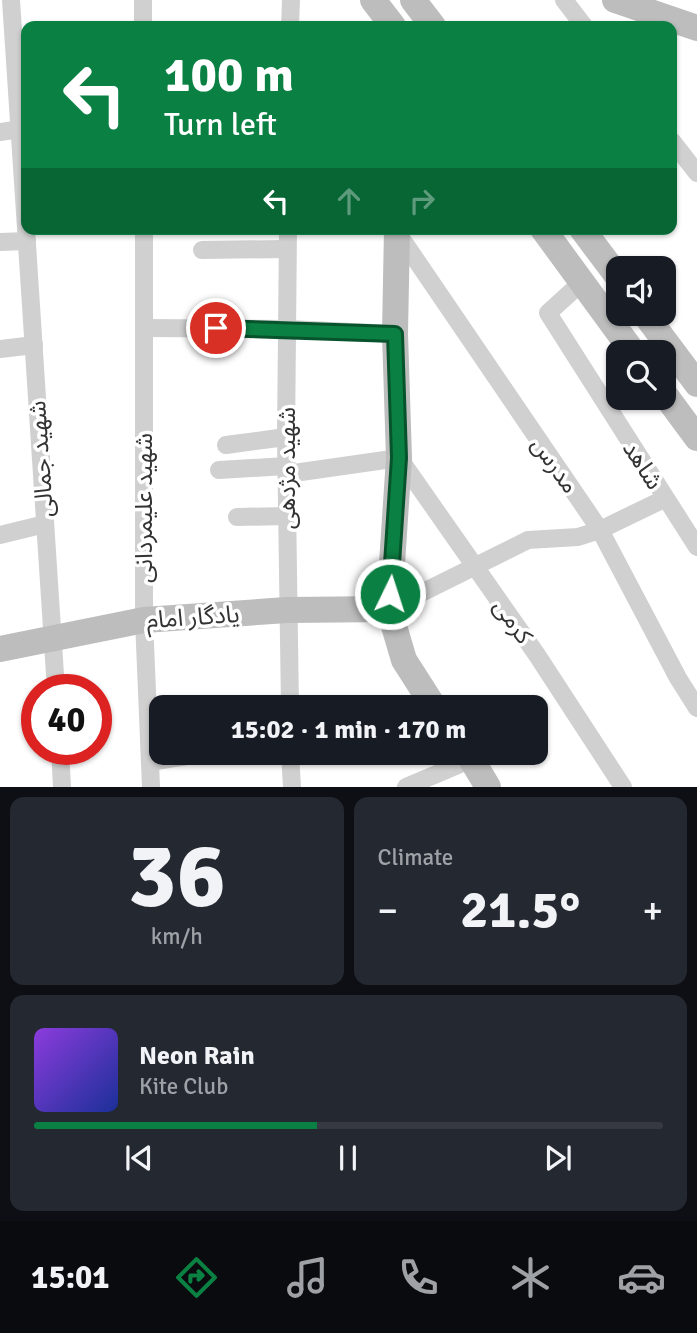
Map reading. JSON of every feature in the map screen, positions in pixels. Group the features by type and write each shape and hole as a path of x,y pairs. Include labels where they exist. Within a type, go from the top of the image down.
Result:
{"street":[{"name":"شهید جمالی","path":"11,0 21,146"},
{"path":"143,0 143,21"},
{"path":"290,21 291,0"},
{"path":"413,0 429,21"},
{"path":"564,0 580,21"},
{"path":"615,0 676,21"},
{"path":"677,21 697,28"},
{"path":"0,132 20,128"},
{"path":"677,147 697,173"},
{"path":"0,242 21,235"},
{"name":"شهید جمالی","path":"26,235 55,674"},
{"name":"شهید علیمردانی","path":"144,235 144,620 149,738"},
{"name":"شهید مژدهی","path":"288,235 286,437 290,695"},
{"path":"397,235 395,334 399,458 389,608 404,660 423,695"},
{"name":"مدرس","path":"400,235 600,530 678,678 697,708"},
{"path":"547,235 624,340"},
{"path":"586,235 606,261"},
{"path":"202,250 288,249"},
{"name":"شاهد","path":"582,282 548,313 697,547"},
{"path":"655,326 696,378 676,393"},
{"path":"144,328 288,329 395,334"},
{"path":"0,349 34,345"},
{"path":"676,410 697,438"},
{"path":"226,445 286,437"},
{"path":"219,470 287,470 399,458"},
{"name":"کرمی","path":"399,458 623,787"},
{"path":"389,608 528,540 578,537 600,530 664,499"},
{"path":"237,517 288,516"},
{"path":"0,535 45,524"},
{"name":"یادگار امام","path":"0,649 144,620 287,610 389,608"},
{"path":"61,765 62,787"},
{"name":"شهید علیمردانی","path":"150,765 151,787"},
{"path":"291,765 292,787"},
{"path":"406,787 451,765"},
{"path":"475,765 488,787"}],"route":[{"path":"216,328 395,334 399,458 390,594"}]}
